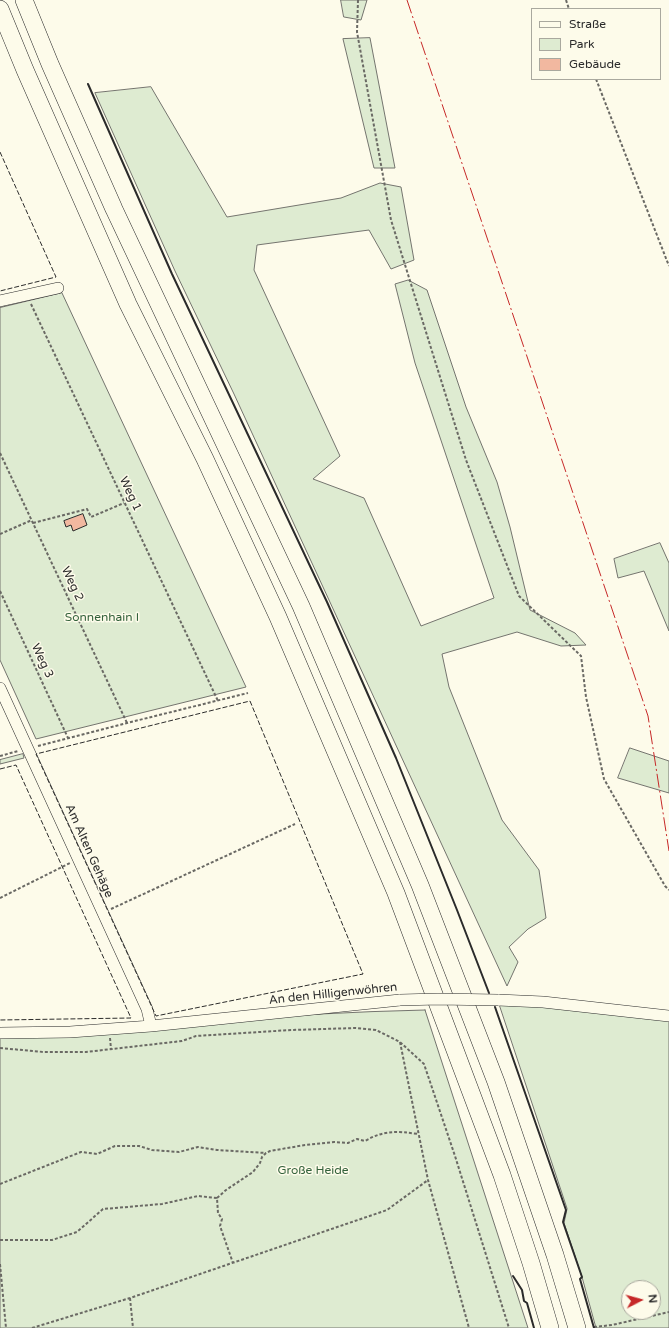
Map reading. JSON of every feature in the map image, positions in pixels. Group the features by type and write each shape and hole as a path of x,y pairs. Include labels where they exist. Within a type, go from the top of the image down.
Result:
{"highway":[{"path":"24,0 50,64 114,209 301,606 420,885 498,1089 578,1328"},
{"path":"0,9 25,70 128,304 204,459 278,617 396,894 502,1175 531,1263 550,1328"}],"street":[{"path":"0,301 58,288"},
{"name":"Am Alten Gehäge","path":"0,688 147,1009 151,1026"},
{"name":"An den Hilligenwöhren","path":"0,1033 70,1032 151,1026 400,1000 438,999 543,1002 669,1016"}],"path":[{"path":"358,0 357,32 391,220 466,460 519,596 581,656 586,697 604,780 665,886 669,890"},
{"path":"596,80 669,266"},
{"name":"Weg 1","path":"27,295 218,701"},
{"name":"Weg 2","path":"0,453 127,722"},
{"path":"0,534 32,522 87,509 91,517 124,503"},
{"name":"Weg 3","path":"0,591 68,738"},
{"path":"0,756 127,722 248,693"},
{"path":"103,913 295,824"},
{"path":"0,898 78,859"},
{"path":"0,1048 44,1052 86,1052 182,1041 196,1036 291,1030 356,1028 376,1030 400,1042 424,1064 455,1156 509,1328"},
{"path":"400,1042 428,1180 469,1328"},
{"path":"0,1240 52,1240 77,1232 103,1209 162,1204 198,1196 217,1198 226,1190 253,1172 260,1163 262,1157 266,1153 273,1150 334,1142 348,1143 357,1139 365,1141 376,1135 399,1131 418,1134"},
{"path":"0,1184 81,1152 96,1154 115,1146 139,1146 152,1150 179,1152 198,1147 217,1150 266,1153"},
{"path":"32,1328 130,1298 387,1210 428,1180"},
{"path":"217,1198 218,1213 222,1219 220,1226 233,1263"},
{"path":"0,1264 6,1328"},
{"path":"130,1298 133,1328"},
{"path":"594,1327 612,1325 669,1312"}],"green space":[{"path":"341,0 367,0 361,20 344,17"},
{"path":"370,38 395,168 374,168 343,39"},
{"path":"151,87 227,217 341,198 380,183 401,187 414,260 391,269 369,230 257,245 254,270 340,456 313,479 364,498 421,626 494,598 415,363 395,284 408,280 427,290 466,407 497,482 510,527 530,610 575,633 586,645 561,646 517,632 442,654 449,687 502,820 539,870 546,918 528,929 509,947 518,962 507,986 234,394 175,271 95,93"},
{"name":"Sonnenhain I","path":"62,293 246,687 36,739 0,660 0,308"},
{"path":"660,543 669,563 669,631 644,571 618,578 614,559"},
{"path":"630,748 669,761 669,793 618,778"},
{"path":"23,754 24,758 0,764 0,760"},
{"path":"498,1000 669,1016 669,1328 596,1328 582,1277 564,1223 567,1209"},
{"name":"Große Heide","path":"425,1010 528,1328 0,1328 0,1038 265,1017"}],"building":[{"path":"83,514 87,525 73,531 71,525 66,527 64,521"}],"fence":[{"path":"0,152 56,277 0,291"},
{"path":"250,701 363,974 156,1016 36,754 250,701"},
{"path":"0,769 16,765 131,1018 0,1020"}],"wall":[{"path":"88,84 172,274 327,602 396,758 489,993"},
{"path":"495,1007 566,1210 563,1222 582,1277 580,1279 594,1328"},
{"path":"513,1276 522,1290 524,1301 527,1303 534,1328"}],"power":[{"path":"407,0 648,716 669,851"}]}
